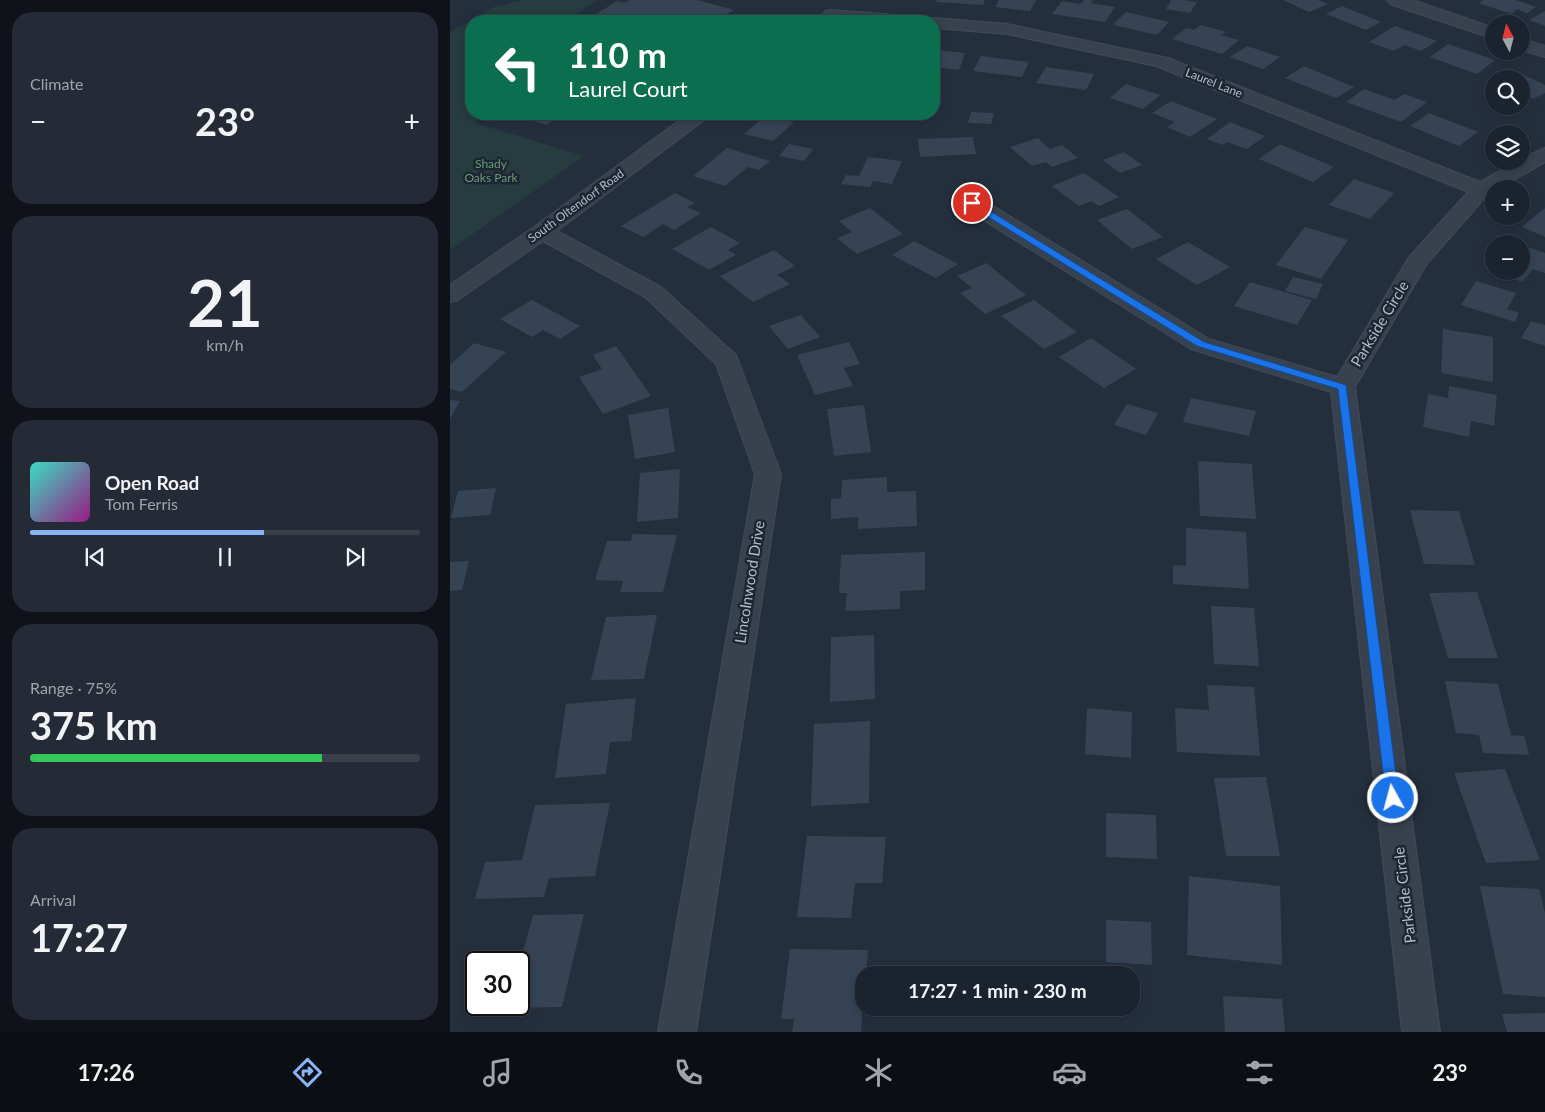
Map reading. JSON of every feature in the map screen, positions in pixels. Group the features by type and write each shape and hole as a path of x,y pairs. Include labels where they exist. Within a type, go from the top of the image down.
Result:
{"street":[{"path":"1396,0 1485,31"},
{"path":"828,12 855,15"},
{"name":"Laurel Lane","path":"940,24 1006,29 1161,62 1481,190"},
{"path":"1530,47 1545,52"},
{"name":"South Oltendorf Road","path":"450,295 542,232 692,120"},
{"name":"Parkside Circle","path":"1421,1032 1343,387 1417,262 1481,190 1545,154"},
{"path":"972,203 1200,344 1343,387"},
{"name":"Lincolnwood Drive","path":"542,232 653,292 727,361 768,474 676,1032"}],"green space":[{"name":"Shady Oaks Park","path":"523,0 598,0 574,15 480,15 494,7"},
{"name":"Shady Oaks Park","path":"465,23 465,120 477,120 476,123 584,156 450,250 450,32"}],"building":[{"path":"630,0 697,0 734,10 726,15 595,15 617,1 625,3"},
{"path":"937,0 985,0 983,5 936,2"},
{"path":"999,0 1036,0 1030,11 995,7"},
{"path":"1084,0 1093,0 1091,3 1115,7 1105,22 1052,14 1062,1 1081,4"},
{"path":"1171,0 1197,2 1190,13 1166,9"},
{"path":"1283,0 1318,0 1328,4 1309,12"},
{"path":"1483,0 1516,0 1536,7 1527,13 1517,9 1511,14 1479,3"},
{"path":"1342,6 1381,22 1366,30 1326,14"},
{"path":"1545,11 1545,26 1530,19"},
{"path":"1126,12 1169,22 1157,35 1113,25"},
{"path":"1201,25 1226,32 1221,35 1239,40 1222,54 1172,39 1186,28 1194,30"},
{"path":"1395,26 1437,41 1421,51 1404,45 1394,51 1369,42"},
{"path":"1448,44 1485,57 1485,60 1495,60 1477,74 1430,57"},
{"path":"1247,46 1280,57 1263,69 1230,57"},
{"path":"940,51 965,53 959,70 940,68"},
{"path":"981,56 1029,62 1022,77 973,71"},
{"path":"1304,66 1354,87 1336,98 1285,78"},
{"path":"1046,67 1094,74 1086,90 1036,83"},
{"path":"1530,78 1545,85 1545,93 1533,99 1530,98"},
{"path":"1126,84 1160,95 1143,109 1110,98"},
{"path":"1364,89 1395,100 1404,94 1427,102 1401,122 1346,102"},
{"path":"1171,101 1217,119 1190,137 1167,127 1175,122 1152,113"},
{"path":"971,112 994,113 991,124 968,123"},
{"path":"1429,113 1478,132 1459,146 1410,126"},
{"path":"531,120 553,120 546,125"},
{"path":"760,120 786,120 794,122 773,141 744,134"},
{"path":"1230,122 1265,136 1247,149 1227,142 1222,145 1207,139"},
{"path":"973,137 976,154 920,157 918,139"},
{"path":"1038,138 1050,149 1062,145 1078,158 1052,167 1046,162 1032,166 1010,147"},
{"path":"789,144 813,149 804,161 779,156"},
{"path":"1280,144 1334,167 1313,182 1259,159"},
{"path":"727,148 770,161 759,170 748,167 725,186 693,176"},
{"path":"1124,152 1142,165 1120,173 1103,160"},
{"path":"868,157 902,161 892,184 873,181 870,187 841,184 846,175 859,176"},
{"path":"1084,173 1119,197 1099,206 1091,201 1079,206 1052,186"},
{"path":"1354,179 1394,193 1370,219 1329,205"},
{"path":"675,193 695,203 687,207 701,213 674,230 663,224 643,237 621,226"},
{"path":"870,208 903,234 857,254 837,238 852,232 839,221"},
{"path":"1545,208 1545,237 1522,227 1530,225 1530,220"},
{"path":"1127,209 1163,237 1132,249 1097,220"},
{"path":"711,227 740,243 728,250 736,255 709,270 672,249"},
{"path":"1305,227 1348,240 1321,279 1276,265"},
{"path":"914,241 958,264 936,278 892,255"},
{"path":"1188,242 1230,267 1197,285 1156,259"},
{"path":"1530,248 1545,253 1545,273 1533,269 1530,273"},
{"path":"774,250 795,266 777,275 790,284 753,302 720,276"},
{"path":"986,263 1026,295 985,314 960,293 972,288 957,276"},
{"path":"1293,277 1323,284 1316,299 1285,291"},
{"path":"1476,281 1516,293 1507,309 1519,313 1515,322 1461,305"},
{"path":"1250,282 1312,300 1297,325 1234,306"},
{"path":"532,300 580,326 560,339 543,330 532,337 500,319"},
{"path":"1034,300 1077,332 1044,349 1001,316"},
{"path":"801,315 820,337 788,349 769,326"},
{"path":"1531,321 1545,325 1545,346 1521,338"},
{"path":"1443,329 1493,337 1493,382 1441,373"},
{"path":"1091,338 1136,369 1104,388 1059,357"},
{"path":"849,342 860,364 844,368 853,386 815,395 797,355"},
{"path":"474,343 506,352 462,392 450,389 450,365"},
{"path":"616,346 651,396 603,414 579,377 602,369 593,355"},
{"path":"1449,386 1497,395 1494,426 1471,421 1469,437 1423,427 1428,394 1448,398"},
{"path":"1191,398 1256,411 1249,436 1183,422"},
{"path":"450,400 460,401 450,419"},
{"path":"1127,404 1158,413 1146,435 1114,425"},
{"path":"864,405 871,452 834,456 827,409"},
{"path":"668,408 675,452 635,459 628,415"},
{"path":"1198,461 1252,464 1256,519 1200,516"},
{"path":"680,469 678,518 637,522 640,473"},
{"path":"887,477 887,492 916,491 917,526 858,529 858,517 831,519 831,499 841,498 842,480"},
{"path":"496,488 490,515 451,518 458,491"},
{"path":"1410,510 1459,511 1475,565 1424,564"},
{"path":"1186,528 1246,532 1249,589 1173,584 1173,565 1186,566"},
{"path":"632,534 677,535 663,592 620,592 623,581 595,580 607,541 631,541"},
{"path":"925,552 925,590 900,591 900,609 845,611 847,593 839,593 841,555"},
{"path":"469,561 462,590 450,591 450,562"},
{"path":"1477,592 1498,658 1448,658 1429,593"},
{"path":"1211,606 1254,608 1259,666 1214,664"},
{"path":"657,615 644,679 591,680 606,617"},
{"path":"874,635 875,699 830,702 831,637"},
{"path":"1445,681 1498,684 1511,735 1524,736 1529,755 1483,753 1479,735 1456,733"},
{"path":"1207,685 1254,687 1260,756 1177,752 1175,708 1209,710"},
{"path":"636,698 631,741 610,742 606,774 555,778 566,704"},
{"path":"1087,708 1132,712 1131,758 1085,754"},
{"path":"870,721 869,803 811,806 814,724"},
{"path":"1505,769 1540,860 1486,863 1454,773"},
{"path":"1266,777 1280,856 1226,856 1214,778"},
{"path":"610,803 595,876 549,878 544,897 475,899 485,862 522,860 535,805"},
{"path":"1106,813 1156,815 1157,859 1106,857"},
{"path":"807,836 886,837 882,883 855,883 851,918 797,917"},
{"path":"1189,876 1280,886 1282,965 1187,955"},
{"path":"1480,886 1539,889 1545,913 1545,997 1503,994"},
{"path":"584,914 562,1007 530,1008 530,951 523,951 533,915"},
{"path":"1106,920 1151,922 1152,965 1106,962"},
{"path":"790,949 868,950 867,966 855,966 855,1016 862,1016 861,1032 792,1032 794,1019 781,1019"},
{"path":"1223,996 1282,999 1285,1032 1225,1032"},
{"path":"1545,1013 1545,1032 1507,1032 1502,1014"}],"route":[{"path":"972,203 1200,344 1343,387 1393,798"}]}
